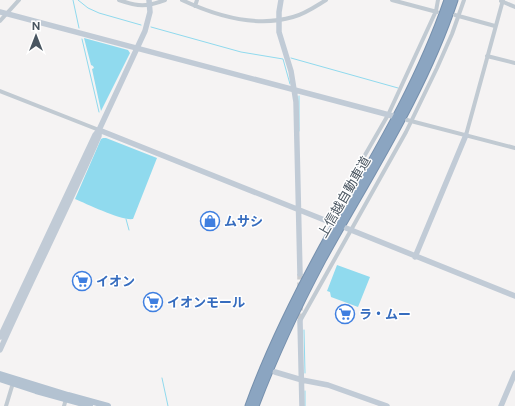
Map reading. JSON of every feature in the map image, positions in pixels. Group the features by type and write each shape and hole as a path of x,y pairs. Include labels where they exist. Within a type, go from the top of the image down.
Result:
{"highway":[{"name":"上信越自動車道","path":"249,406 296,297 328,238 384,142 433,40 448,0"},
{"name":"上信越自動車道","path":"255,406 276,354 302,299 334,239 394,135 419,86 454,0"}],"main road":[{"path":"0,374 68,396 108,406"},
{"path":"0,378 65,403 90,406"}],"street":[{"path":"0,21 19,0"},
{"path":"119,0 138,6 165,0"},
{"path":"182,0 213,13 268,22 300,14 326,0"},
{"path":"195,6 197,0"},
{"path":"282,0 279,12 279,32 295,90 300,274"},
{"path":"392,0 437,12"},
{"path":"0,91 330,222 390,116 437,12 438,0"},
{"path":"302,406 300,321 348,229 379,181 437,68 464,0"},
{"path":"415,257 466,135 502,1 515,7"},
{"path":"0,337 137,48 148,23 149,3"},
{"path":"0,12 390,116"},
{"path":"457,16 495,26"},
{"path":"487,56 515,63"},
{"path":"409,120 515,148"},
{"path":"0,350 29,285 80,179 99,136 99,130"},
{"path":"348,229 515,296"},
{"path":"275,372 302,380 328,385 387,406"},
{"path":"501,406 515,373"},
{"path":"6,406 13,383"}],"water":[{"path":"84,38 128,50 130,53 101,111 92,69 94,68 91,65"},
{"path":"103,138 157,158 133,219 113,215 75,199 101,139"},
{"path":"337,265 370,277 358,307 331,297 330,292 327,291"}],"waterway":[{"path":"73,0 79,28"},
{"path":"78,0 88,8 99,13 141,25"},
{"path":"151,27 241,52 283,59 290,84"},
{"path":"82,39 99,112"},
{"path":"291,58 398,88"},
{"path":"299,96 299,131"},
{"path":"126,219 129,230"},
{"path":"304,330 305,373"},
{"path":"162,378 168,406"},
{"path":"305,391 305,406"}],"tunnel":[{"path":"300,274 300,290"},
{"path":"300,305 300,321"}],"place":[{"name":"ムサシ","path":"210,221"},
{"name":"イオン","path":"82,281"},
{"name":"イオンモール","path":"153,302"},
{"name":"ラ・ムー","path":"345,314"}]}
